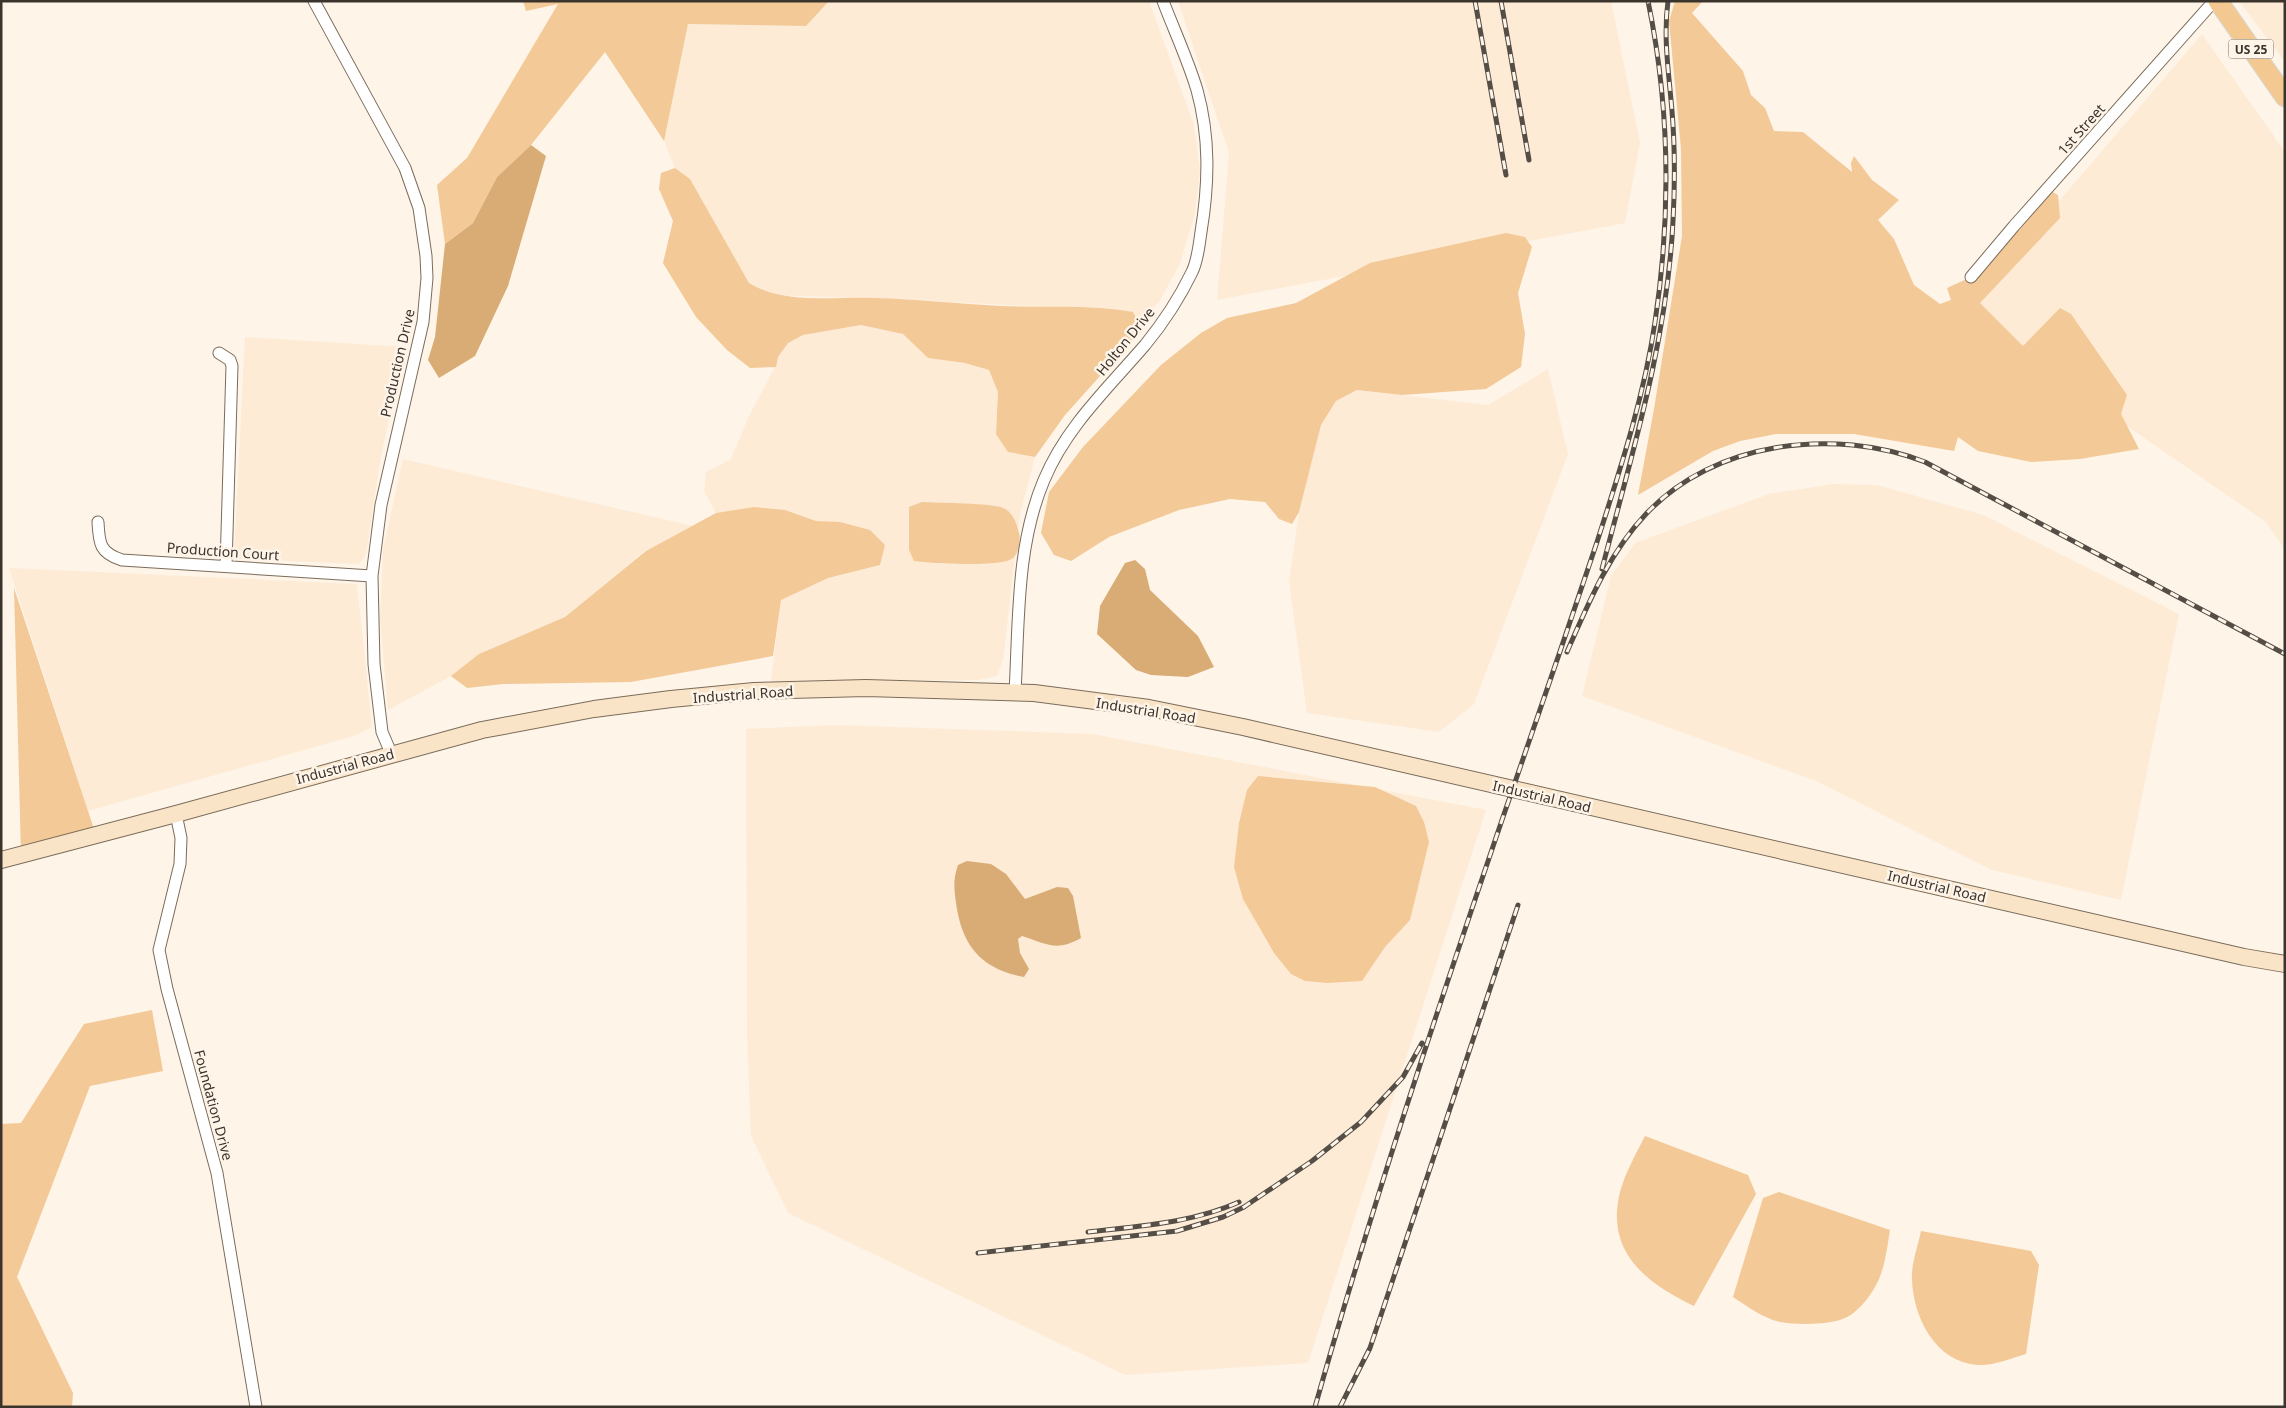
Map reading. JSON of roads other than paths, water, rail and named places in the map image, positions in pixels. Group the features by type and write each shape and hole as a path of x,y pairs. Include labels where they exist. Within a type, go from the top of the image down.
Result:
{"main road":[{"name":"US 25","path":"2216,1 2285,97"},
{"name":"Industrial Road","path":"1,860 176,814 391,754 519,722 671,698 754,691 866,688 1015,692 1149,708 1243,727 2244,957 2285,964"}],"street":[{"name":"Production Drive","path":"314,1 405,168 418,208 426,256 427,278 423,322 381,505 372,576 371,613 377,700 382,732 391,754"},
{"name":"Holton Drive","path":"1015,692 1024,560 1030,522 1044,478 1064,440 1087,409 1158,329 1192,272 1196,260 1206,200 1207,145 1196,88 1164,1"},
{"name":"1st Street","path":"1971,277 2014,226 2216,1"},
{"path":"219,353 230,360 232,366 226,566"},
{"name":"Production Court","path":"98,522 100,543 110,556 122,560 372,576"},
{"name":"Foundation Drive","path":"176,814 181,838 180,864 159,950 167,989 217,1173 256,1407"}],"railway":[{"path":"1475,1 1506,175"},
{"path":"1501,1 1529,160"},
{"path":"1315,1407 1381,1185 1477,893 1597,542 1645,378 1660,282 1666,202 1666,162 1661,81 1648,1"},
{"path":"1602,569 1636,440 1664,310 1674,193 1673,125 1666,42 1668,1"},
{"path":"1567,652 1600,580 1621,545 1646,514 1674,489 1705,470 1740,456 1777,448 1815,444 1853,445 1890,451 1925,462 2285,654"},
{"path":"1340,1407 1370,1348 1518,905"},
{"path":"978,1253 1177,1231 1223,1217 1244,1207 1312,1161 1361,1122 1403,1077 1422,1043"},
{"path":"1088,1232 1184,1219 1203,1215 1239,1202"}]}
